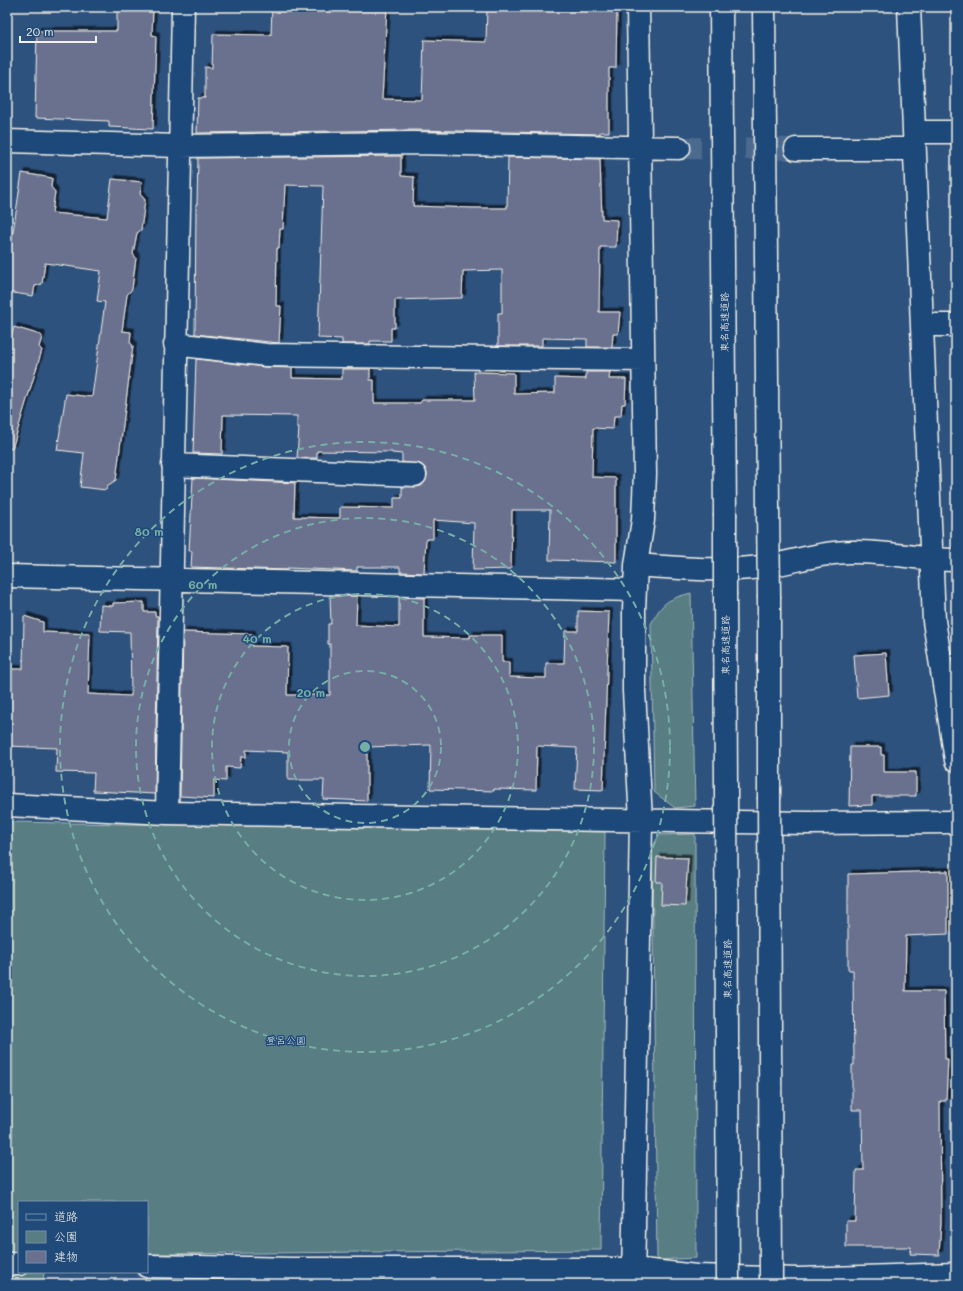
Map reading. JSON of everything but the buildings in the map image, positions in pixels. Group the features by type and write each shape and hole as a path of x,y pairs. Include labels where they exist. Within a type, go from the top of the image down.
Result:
{"main road":[{"path":"167,813 175,344 183,7"},
{"path":"633,1276 641,820 634,691 635,590 636,565 643,520 645,474 638,7"},
{"name":"東名高速道路","path":"721,7 725,514 728,1284"},
{"path":"764,7 768,507 771,1284"},
{"path":"909,7 934,621 956,760"},
{"path":"796,149 914,141 956,132"},
{"path":"7,141 179,146 413,143 679,148"},
{"path":"922,325 956,325"},
{"path":"175,344 266,355 643,360"},
{"path":"173,466 415,475"},
{"path":"636,565 688,569 736,569 761,567 823,554 850,552 931,560 956,560"},
{"path":"7,576 171,578 635,590"},
{"path":"7,805 167,813 808,823 956,822"},
{"path":"7,1264 18,1264"},
{"path":"159,1272 291,1269 799,1279 956,1274"}],"green space":[{"path":"691,593 695,806 675,808 654,792 651,624 666,602"},
{"name":"登呂公園","path":"7,822 605,832 601,1250 148,1254 148,1201 18,1201 18,1273 44,1273 43,1284 7,1284"},
{"path":"695,834 696,1258 657,1260 652,849 659,835"}],"tunnel":[{"path":"679,148 796,149"}]}
